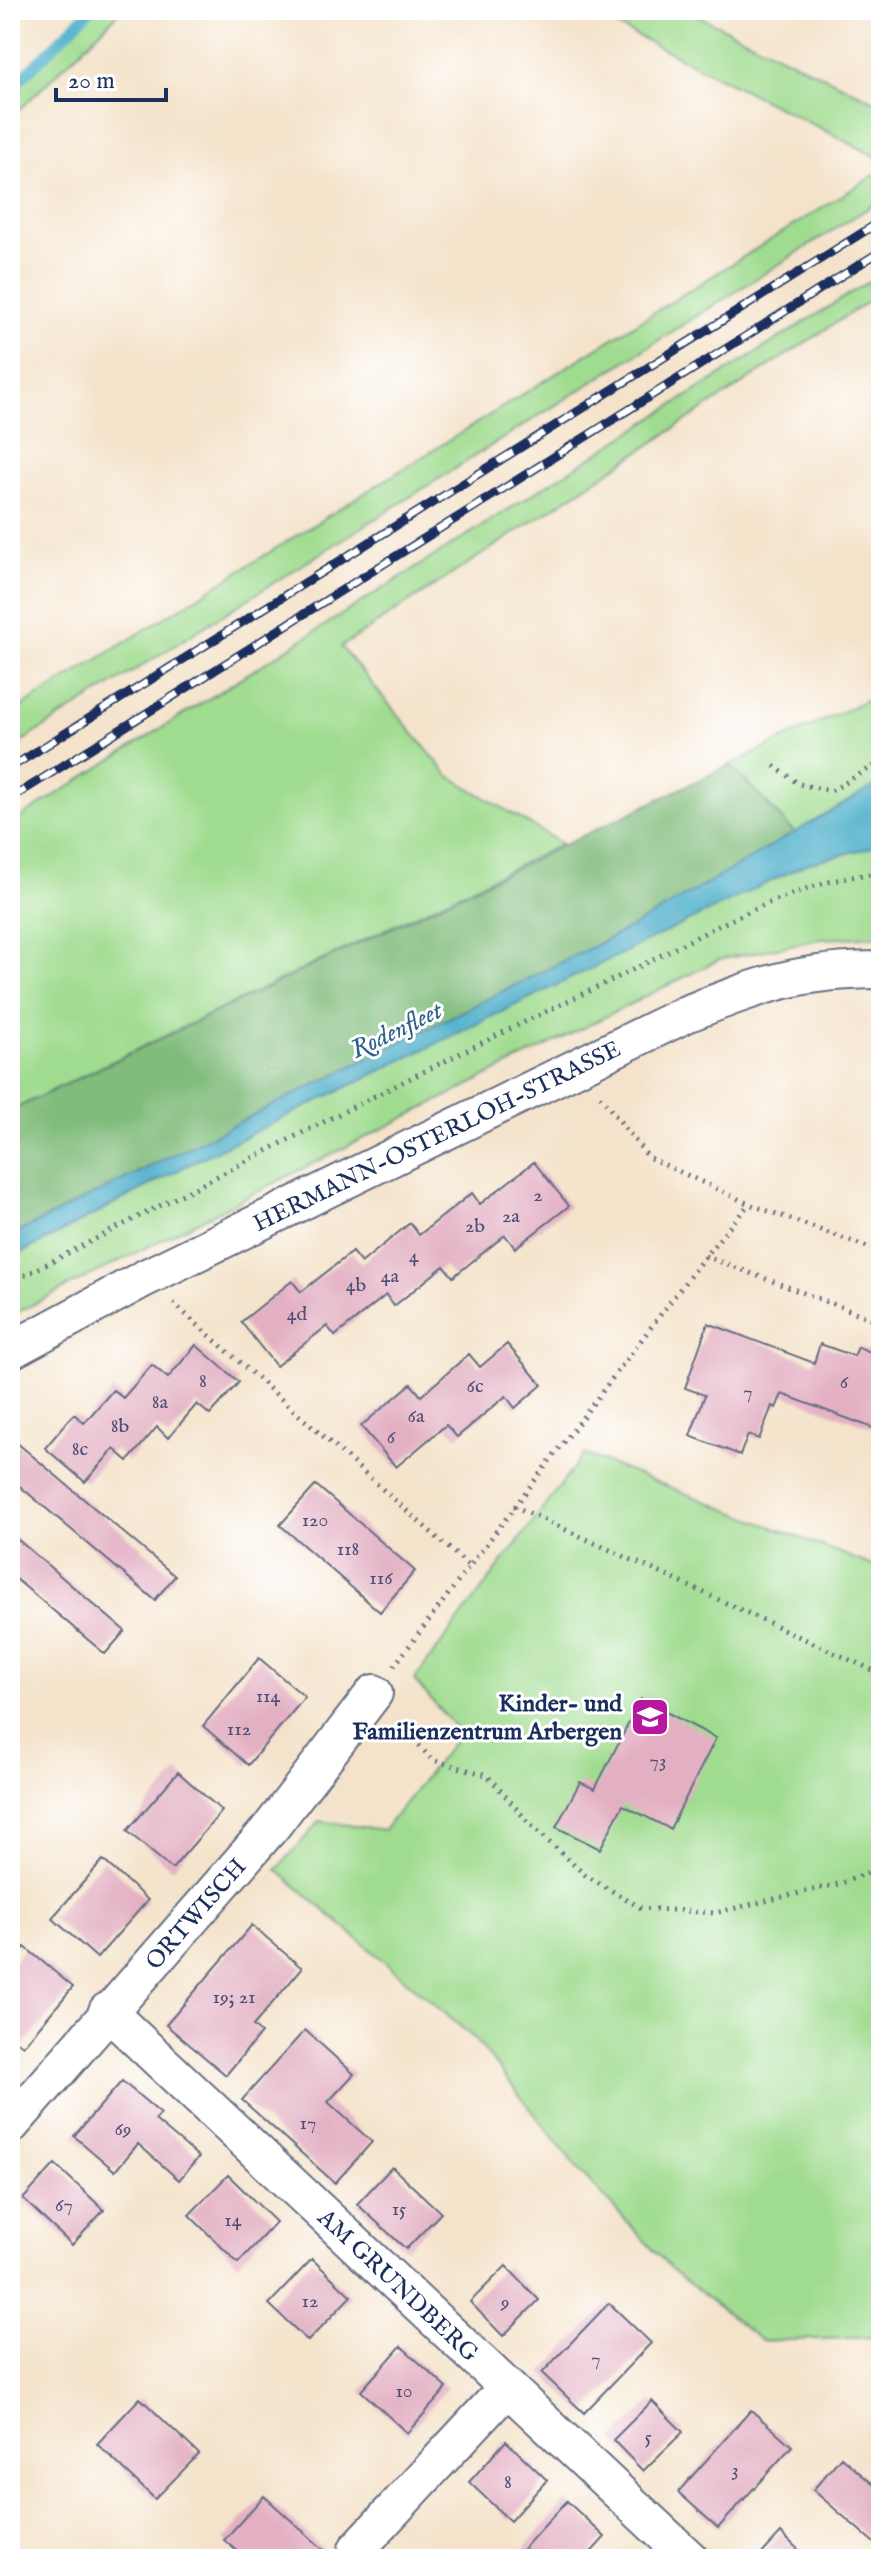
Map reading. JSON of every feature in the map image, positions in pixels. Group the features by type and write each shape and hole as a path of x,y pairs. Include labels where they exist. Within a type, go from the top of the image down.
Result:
{"street":[{"name":"HERMANN-OSTERLOH-STRASSE","path":"10,1351 145,1278 686,1014 778,979 829,970 881,970"},
{"name":"ORTWISCH","path":"10,2126 107,2011 272,1826 374,1693"},
{"name":"AM GRUNDBERG","path":"107,2011 690,2559"},
{"path":"357,2549 507,2388"}],"path":[{"path":"774,766 799,784 831,791 881,762"},
{"path":"10,1283 447,1059 723,924 849,875 881,873"},
{"path":"577,1067 648,1157 749,1204 881,1252"},
{"path":"749,1204 705,1256 374,1693 432,1760 487,1775 530,1824 585,1875 641,1908 715,1913 842,1883 881,1868"},
{"path":"705,1256 881,1322"},
{"path":"145,1278 469,1566"},
{"path":"514,1506 881,1674"}],"green space":[{"path":"89,10 122,10 10,119 10,87"},
{"path":"586,10 686,10 881,104 881,159"},
{"path":"881,171 881,200 10,749 10,714"},
{"path":"881,274 881,293 341,647 448,775 562,844 10,1111 10,824"},
{"path":"881,693 881,936 820,939 718,960 10,1316 10,1259 199,1159 807,863 796,834 730,765"},
{"path":"730,765 796,834 632,927 10,1236 10,1111"},
{"path":"584,1454 881,1569 881,2337 762,2341 671,2269 581,2172 475,2039 277,1870 320,1821 384,1830 460,1733 414,1680"}],"water":[{"path":"881,782 881,845 808,863 199,1159 10,1259 10,1236 632,927"}],"building":[{"path":"534,1162 569,1206 515,1248 505,1235 453,1277 444,1266 394,1306 386,1295 335,1336 327,1326 276,1366 241,1322 292,1281 301,1292 352,1252 361,1263 410,1223 419,1235 472,1193 480,1204"},
{"path":"708,1323 814,1363 820,1344 854,1356 858,1347 881,1356 881,1431 782,1394 776,1408 772,1406 759,1439 748,1435 740,1455 690,1436 705,1395 685,1388"},
{"path":"507,1344 542,1385 515,1408 506,1396 457,1437 446,1425 396,1467 361,1426 411,1384 421,1396 469,1354 480,1367"},
{"path":"196,1345 239,1382 210,1415 197,1404 168,1438 157,1427 128,1461 114,1449 85,1482 45,1448 74,1414 84,1423 113,1390 123,1398 152,1365 168,1378"},
{"path":"16,1442 175,1576 155,1600 10,1478 10,1449"},
{"path":"316,1485 415,1571 380,1612 280,1525"},
{"path":"10,1533 125,1631 105,1654 10,1574"},
{"path":"259,1658 305,1697 248,1765 203,1726"},
{"path":"641,1699 716,1738 670,1829 623,1805 600,1849 556,1827 580,1782 595,1789"},
{"path":"178,1772 222,1811 172,1869 127,1831"},
{"path":"103,1860 148,1900 97,1958 52,1918"},
{"path":"252,1925 302,1968 253,2026 261,2033 226,2075 166,2025"},
{"path":"25,1947 73,1987 23,2046 10,2036 10,1965"},
{"path":"305,2030 354,2074 328,2102 372,2142 335,2183 242,2100"},
{"path":"122,2081 161,2114 155,2120 199,2157 179,2180 138,2144 115,2171 74,2136"},
{"path":"55,2164 104,2210 72,2245 23,2199"},
{"path":"392,2167 441,2213 406,2249 357,2204"},
{"path":"228,2175 276,2222 238,2263 189,2215"},
{"path":"312,2259 351,2296 308,2341 269,2304"},
{"path":"506,2266 539,2300 503,2336 470,2302"},
{"path":"609,2303 651,2343 584,2413 542,2373"},
{"path":"401,2346 447,2388 407,2433 361,2391"},
{"path":"140,2398 199,2454 155,2499 97,2444"},
{"path":"652,2401 683,2432 643,2471 613,2440"},
{"path":"751,2410 792,2446 718,2528 678,2492"},
{"path":"506,2441 547,2480 510,2521 469,2482"},
{"path":"841,2457 881,2491 881,2549 813,2490"},
{"path":"264,2496 323,2549 315,2559 246,2559 224,2540"},
{"path":"567,2501 605,2537 585,2559 514,2559"},
{"path":"781,2533 808,2559 757,2559"}],"waterway":[{"path":"10,90 90,10"}],"railway":[{"path":"10,768 881,221"},
{"path":"10,799 881,251"}],"place":[{"name":"Kinder- und Familienzentrum Arbergen","path":"650,1717"}],"water label":[{"name":"Rodenfleet","path":"396,1029"}]}
